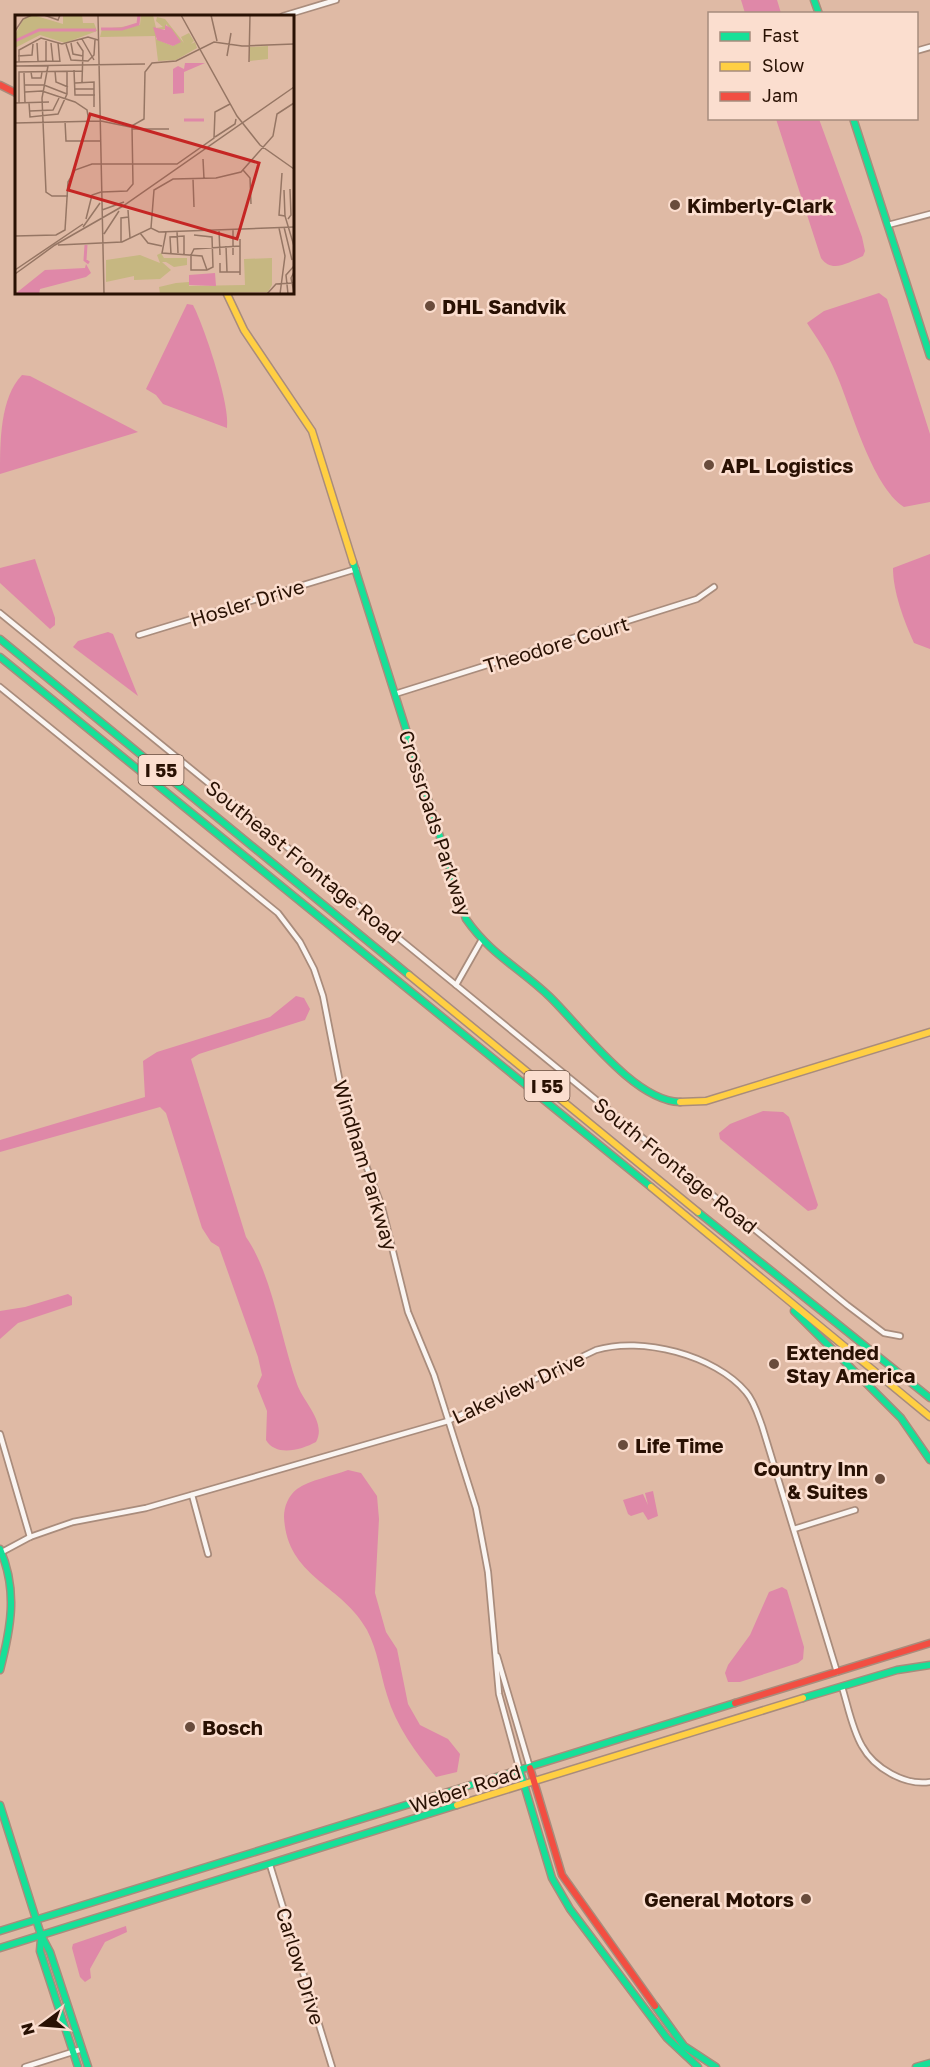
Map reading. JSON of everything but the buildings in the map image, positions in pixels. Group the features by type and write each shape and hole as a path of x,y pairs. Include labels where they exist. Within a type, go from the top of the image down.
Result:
{"main road":[{"path":"0,85 15,92"},
{"path":"854,120 930,356"},
{"name":"Crossroads Parkway","path":"227,294 256,353 298,403 312,431 459,901 465,919 481,941 549,996 597,1049 635,1081 657,1096 676,1102 706,1101 930,1032"},
{"name":"I 55","path":"0,639 775,1275 930,1398"},
{"name":"I 55","path":"0,657 468,1035 930,1417"},
{"path":"775,1275 930,1390"},
{"path":"787,1301 801,1321 865,1379 901,1418 930,1460"},
{"path":"0,1670 11,1624 14,1599 11,1579 1,1550"},
{"name":"Weber Road","path":"0,1931 930,1643"},
{"name":"Weber Road","path":"0,1948 533,1780 897,1670 930,1665"},
{"path":"530,1768 562,1875 588,1915 684,2046 716,2067"},
{"path":"520,1771 552,1878 570,1909 667,2038 678,2051 698,2067"},
{"path":"0,1805 41,1935 49,1949 88,2067"},
{"path":"41,1935 40,1951 78,2067"},
{"path":"916,2067 930,2063"}],"street":[{"path":"286,15 336,0"},
{"path":"888,225 930,214"},
{"name":"Hosler Drive","path":"139,635 356,569"},
{"name":"Theodore Court","path":"395,694 697,599 714,587"},
{"name":"Southeast Frontage Road","path":"0,613 456,985"},
{"name":"Windham Parkway","path":"0,687 278,913 300,942 314,969 323,996 340,1083 363,1159 389,1227 408,1312 434,1375 476,1508 483,1539 499,1695 520,1771"},
{"path":"456,985 481,941"},
{"name":"South Frontage Road","path":"456,985 855,1312 884,1333 900,1336"},
{"name":"Lakeview Drive","path":"1,1550 30,1537 94,1516 126,1512 192,1495 448,1421 596,1350 629,1344 648,1344 718,1369 747,1393 762,1426 837,1672"},
{"path":"0,1434 30,1537"},
{"path":"192,1495 208,1554"},
{"path":"794,1529 855,1510"},
{"path":"495,1650 530,1768"},
{"path":"842,1688 862,1747 879,1767 903,1779 930,1782"},
{"name":"Carlow Drive","path":"270,1864 332,2067"},
{"path":"25,2067 82,2049"}],"shaded area":[{"path":"741,0 777,0 781,12 745,12"},
{"path":"776,120 819,120 862,237 865,251 863,256 835,266 825,263 821,258"},
{"path":"879,293 887,299 930,434 930,502 904,507 892,496 872,464 832,365 807,323 824,311"},
{"path":"187,304 193,305 210,347 225,402 227,428 163,404 156,395 146,389"},
{"path":"22,375 30,376 138,432 0,474 1,434 5,408 9,396"},
{"path":"930,554 930,649 914,643 897,596 893,568"},
{"path":"35,559 55,618 55,625 50,629 0,583 0,568"},
{"path":"108,632 113,634 138,696 73,647 78,641"},
{"path":"296,996 304,998 310,1009 305,1020 199,1054 191,1059 246,1237 263,1269 297,1384 319,1427 316,1442 303,1447 282,1450 276,1449 266,1440 267,1411 257,1386 262,1375 258,1357 219,1247 211,1242 202,1228 166,1113 160,1107 0,1152 0,1140 145,1097 143,1061 157,1052 270,1017"},
{"path":"763,1111 783,1112 789,1117 818,1205 816,1209 808,1211 720,1139 719,1133 730,1124"},
{"path":"68,1294 72,1297 72,1305 18,1323 0,1339 0,1311 25,1307"},
{"path":"348,1470 361,1473 377,1496 379,1519 375,1593 386,1632 397,1649 408,1704 420,1725 448,1739 460,1754 457,1772 436,1777 414,1749 391,1706 367,1630 356,1614 305,1567 295,1554 287,1537 284,1513 291,1495 308,1483"},
{"path":"653,1491 658,1516 648,1520 643,1512 631,1516 628,1514 623,1500 643,1494 648,1505 645,1493"},
{"path":"782,1587 787,1590 804,1647 803,1659 798,1663 740,1682 728,1682 725,1673 728,1665 750,1635 769,1592"},
{"path":"126,1926 127,1932 105,1942 90,1969 91,1978 85,1982 80,1977 72,1948 73,1944"}],"traffic: fast":[{"path":"814,0 818,12"},
{"path":"854,120 930,356"},
{"path":"353,562 466,919 485,942 550,997 627,1076 662,1098 680,1102"},
{"path":"0,639 409,975"},
{"path":"0,657 651,1187"},
{"path":"698,1212 930,1398"},
{"path":"794,1311 901,1418 930,1460"},
{"path":"0,1549 6,1564 11,1594 10,1624 0,1670"},
{"path":"803,1698 897,1670 930,1665"},
{"path":"0,1931 735,1703"},
{"path":"520,1771 552,1878 570,1909 667,2038 698,2067"},
{"path":"0,1805 41,1935 50,1952 88,2067"},
{"path":"0,1948 457,1805"},
{"path":"41,1939 40,1951 78,2067"},
{"path":"655,2006 684,2046 716,2067"},
{"path":"916,2067 930,2063"}],"traffic: slow":[{"path":"227,294 244,330 312,431 353,562"},
{"path":"409,975 698,1212"},
{"path":"680,1102 706,1101 930,1032"},
{"path":"651,1187 930,1417"},
{"path":"457,1805 803,1698"}],"traffic: jam":[{"path":"0,85 15,92"},
{"path":"735,1703 930,1643"},
{"path":"530,1768 562,1875 655,2006"}],"place":[{"name":"Kimberly-Clark","path":"675,205"},
{"name":"DHL Sandvik","path":"430,306"},
{"name":"APL Logistics","path":"709,465"},
{"name":"Extended Stay America","path":"774,1364"},
{"name":"Life Time","path":"623,1445"},
{"name":"Country Inn & Suites","path":"880,1479"},
{"name":"Bosch","path":"190,1727"},
{"name":"General Motors","path":"806,1899"}]}
